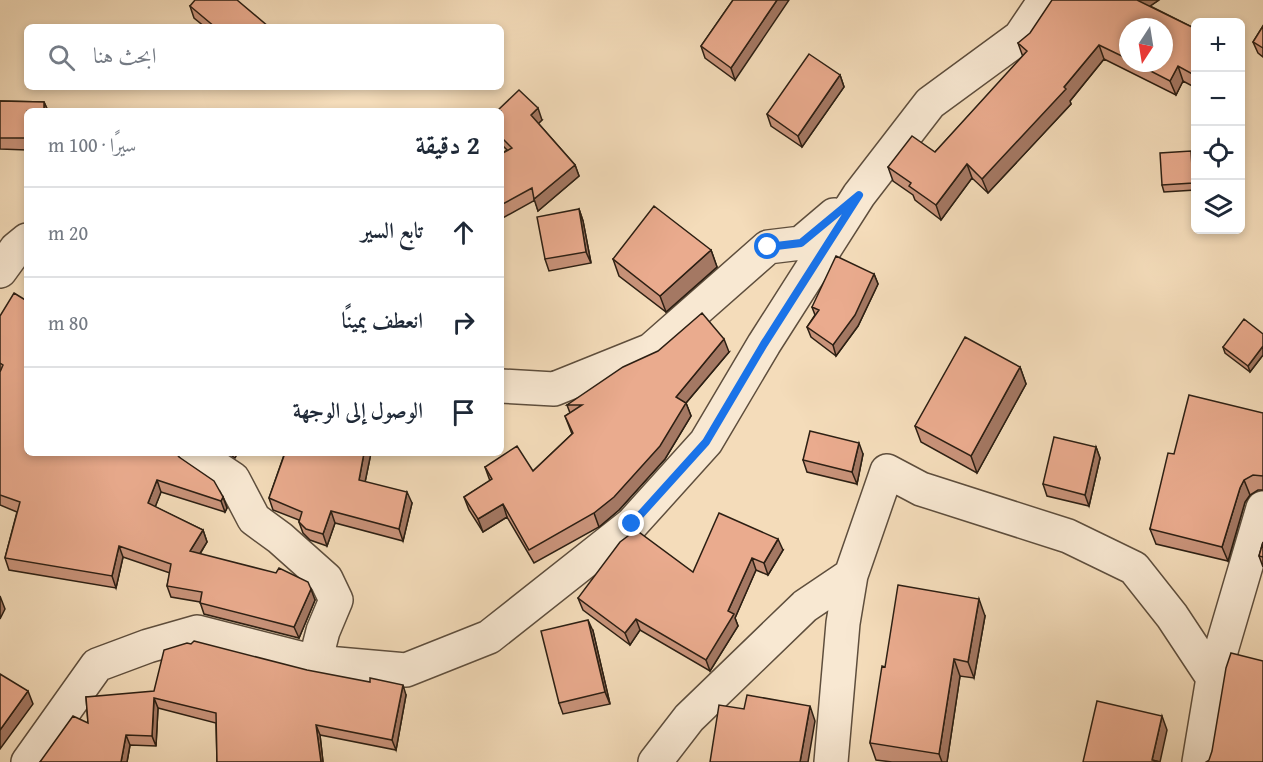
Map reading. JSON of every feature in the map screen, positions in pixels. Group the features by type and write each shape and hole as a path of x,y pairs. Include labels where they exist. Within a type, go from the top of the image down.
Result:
{"street":[{"path":"28,762 97,665 148,646 197,632 315,662 406,670 489,637 632,524 706,442 764,344 859,195 930,103 1020,37 1045,0"},
{"path":"504,386 554,388 651,350 768,247 801,243 859,195"},
{"path":"0,271 16,249 24,242"},
{"path":"198,456 233,479 254,519 280,538 326,579 336,600 323,631 315,662"},
{"path":"831,762 843,623 851,575 887,471 921,489 1068,536 1134,568 1172,616 1213,678"},
{"path":"1199,762 1213,678 1263,508"},
{"path":"655,762 689,717 775,634 805,606 851,575"}],"building":[{"path":"195,0 237,0 265,24 211,24 190,6"},
{"path":"733,0 777,0 731,68 701,46"},
{"path":"1052,0 1137,0 1191,27 1191,73 1178,66 1170,81 1152,72 1173,72 1173,18 1119,18 1119,55 1099,45 1064,87 1066,89 982,179 967,164 936,205 909,186 911,183 888,167 912,136 935,152 1027,51 1018,43 1030,33"},
{"path":"1263,26 1263,48 1253,42"},
{"path":"809,54 840,75 798,136 767,114"},
{"path":"519,90 538,108 531,115 575,165 534,199 532,188 504,203 504,152 512,148 504,140 504,108 500,108"},
{"path":"0,101 44,102 44,108 24,108 24,138 0,138"},
{"path":"1191,151 1191,183 1162,185 1160,153"},
{"path":"654,206 711,250 660,296 613,259"},
{"path":"579,209 586,252 545,259 537,217"},
{"path":"836,256 874,274 855,315 833,345 807,327 819,310 812,307"},
{"path":"14,293 24,299 24,456 178,456 214,481 223,497 221,501 157,480 148,503 203,530 190,551 276,573 279,568 308,582 311,589 294,627 200,603 202,592 167,586 171,564 119,546 112,576 5,558 20,502 0,495 0,372 3,365 0,363 0,316"},
{"path":"702,313 724,339 676,397 686,403 660,446 614,497 594,513 529,550 503,504 478,519 464,497 492,479 485,467 517,446 533,471 573,433 565,416 582,405 567,405 623,367 658,351"},
{"path":"1244,319 1263,334 1263,346 1248,366 1223,347"},
{"path":"965,337 1020,367 971,456 915,426"},
{"path":"1189,395 1263,413 1263,476 1253,475 1244,480 1222,547 1150,529 1168,453 1174,454"},
{"path":"810,431 859,443 852,472 803,460"},
{"path":"1054,437 1096,447 1085,495 1043,484"},
{"path":"284,456 363,456 359,480 407,492 399,529 331,511 323,534 306,529 299,522 302,512 269,498"},
{"path":"719,513 778,539 764,563 752,558 728,611 734,614 706,660 636,619 625,633 578,598 620,542 636,530 693,572"},
{"path":"1263,542 1263,557 1259,556"},
{"path":"898,585 979,599 968,662 954,659 939,754 870,743"},
{"path":"588,620 605,692 559,703 541,631"},
{"path":"194,641 307,670 370,682 370,678 403,685 392,740 316,725 321,762 217,762 216,713 154,698 152,736 126,735 121,762 40,762 73,716 88,723 86,697 154,691 164,650 187,643 191,644"},
{"path":"1231,653 1263,661 1263,762 1206,762 1212,751 1226,668"},
{"path":"0,674 28,691 0,730"},
{"path":"747,695 810,706 800,762 710,762 719,705 744,709"},
{"path":"1097,701 1162,716 1152,760 1160,762 1083,762"}],"route":[{"path":"632,524 706,442 764,344 859,195 801,243 768,247"}]}
